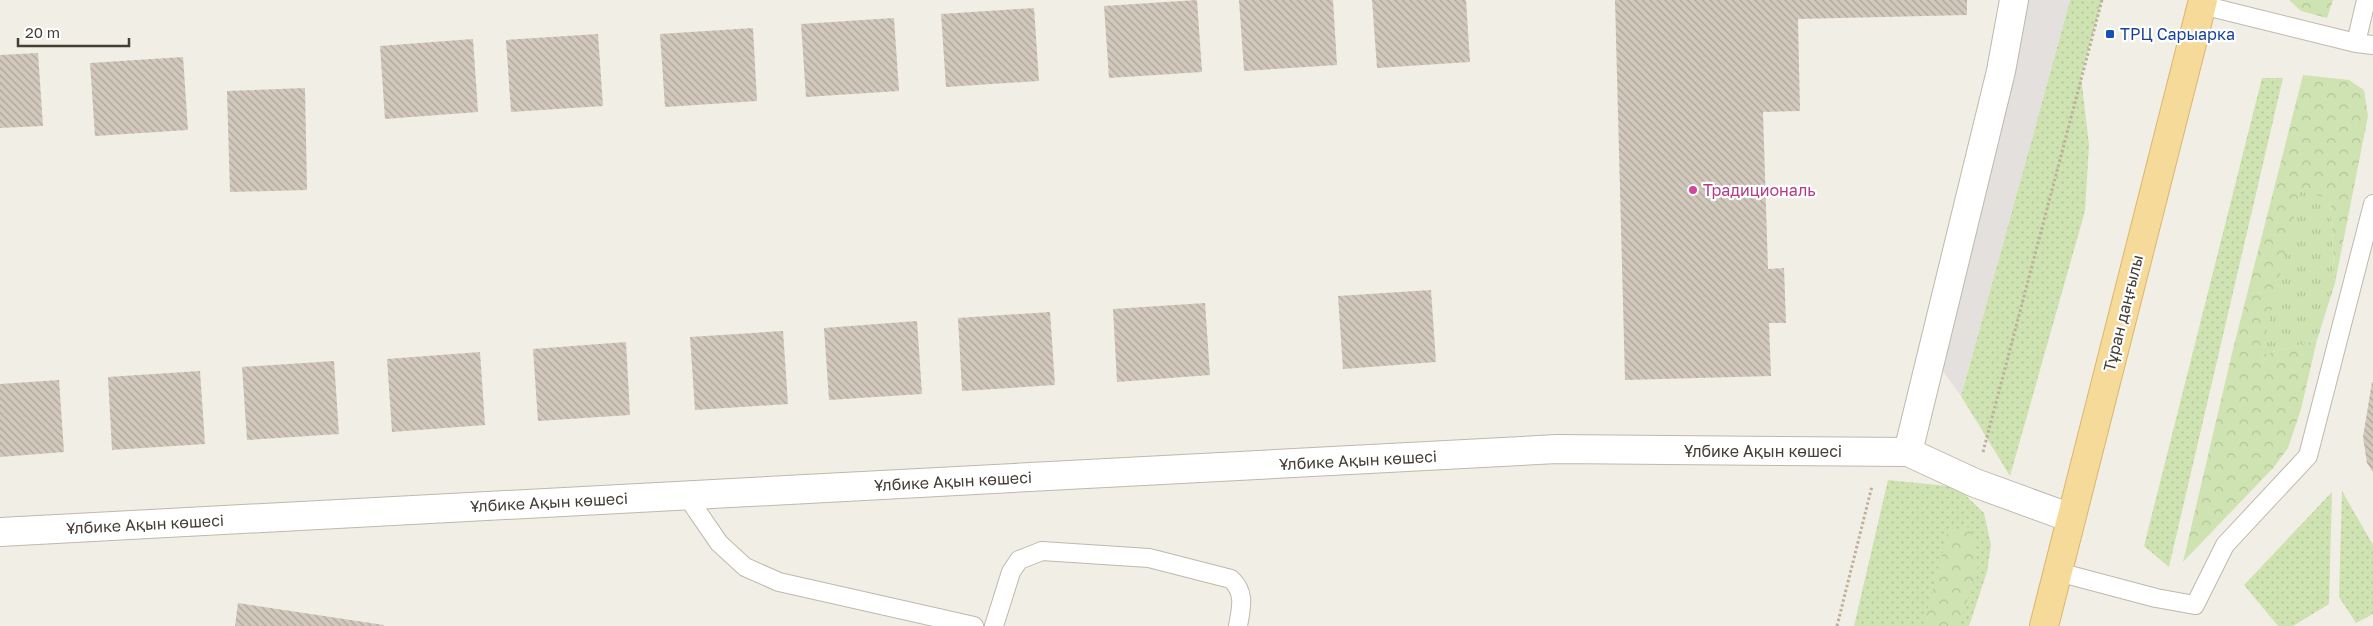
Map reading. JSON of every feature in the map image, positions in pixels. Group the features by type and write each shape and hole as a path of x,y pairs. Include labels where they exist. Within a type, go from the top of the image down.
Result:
{"main road":[{"name":"Тұран даңғылы","path":"2044,626 2203,2"}],"street":[{"path":"2014,0 2001,71 1894,452 2071,518"},
{"name":"Ұлбике Ақын көшесі","path":"0,532 1557,449 1894,452"}],"lane":[{"path":"2203,2 2364,44 2366,0"},
{"path":"2058,572 2156,598 2195,605 2225,545 2308,456 2373,204"},
{"path":"686,495 719,543 745,567 753,571 779,582 974,626"},
{"path":"994,626 1011,572 1020,560 1042,551 1149,558 1231,579 1238,586 1242,597 1238,626"}],"path":[{"path":"1975,483 2102,0"},
{"path":"1837,626 1894,452"}],"green space":[{"path":"2070,0 2102,0 2081,76 2089,145 2085,211 2010,476 1961,396"},
{"path":"2289,0 2333,0 2327,18 2301,11"},
{"path":"2303,75 2349,80 2364,90 2368,116 2335,283 2330,198 2261,355 2317,340 2301,409 2288,448 2274,467 2183,562 2233,349"},
{"path":"2262,78 2283,78 2169,567 2144,546"},
{"path":"2300,192 2330,198 2335,283 2317,340 2261,355"},
{"path":"1888,480 1957,487 1984,513 1991,545 1987,572 1969,626 1854,626"},
{"path":"2342,491 2373,545 2373,614 2356,623 2339,597"},
{"path":"2332,492 2329,604 2293,626 2278,626 2244,585"},
{"path":"1968,527 1974,540 1978,567 1959,626 1923,626 1948,531"}],"shaded area":[{"path":"2014,0 2070,0 1961,396 1931,355"}],"building":[{"path":"1197,0 1202,72 1109,78 1104,6"},
{"path":"1239,0 1333,0 1337,65 1244,71"},
{"path":"1372,0 1466,0 1470,62 1377,68"},
{"name":"Традициональ","path":"1615,0 1967,0 1967,15 1798,19 1800,111 1763,112 1768,269 1784,268 1786,323 1769,323 1771,376 1625,380"},
{"path":"1034,8 1039,81 946,87 941,14"},
{"path":"894,18 899,91 806,97 801,24"},
{"path":"753,28 757,101 665,107 660,34"},
{"path":"598,34 603,106 511,112 506,40"},
{"path":"473,39 478,112 385,119 380,46"},
{"path":"38,53 43,126 0,128 0,55"},
{"path":"183,57 188,130 95,136 90,63"},
{"path":"305,88 307,190 230,192 227,91"},
{"path":"1431,290 1436,362 1343,369 1338,296"},
{"path":"1205,303 1210,375 1117,382 1113,309"},
{"path":"1050,312 1055,385 962,391 958,318"},
{"path":"917,321 922,394 829,400 824,328"},
{"path":"783,331 788,404 695,410 690,337"},
{"path":"626,342 630,415 538,421 533,349"},
{"path":"480,352 485,425 392,432 387,359"},
{"path":"334,361 339,434 247,440 242,367"},
{"path":"200,371 205,444 112,450 108,377"},
{"path":"59,380 64,452 0,457 0,384"},
{"path":"2372,382 2373,472 2367,463 2363,437"},
{"path":"238,603 384,625 384,626 235,626"}],"place":[{"name":"ТРЦ Сарыарка","path":"2110,34"},
{"name":"Традициональ","path":"1693,190"}]}
